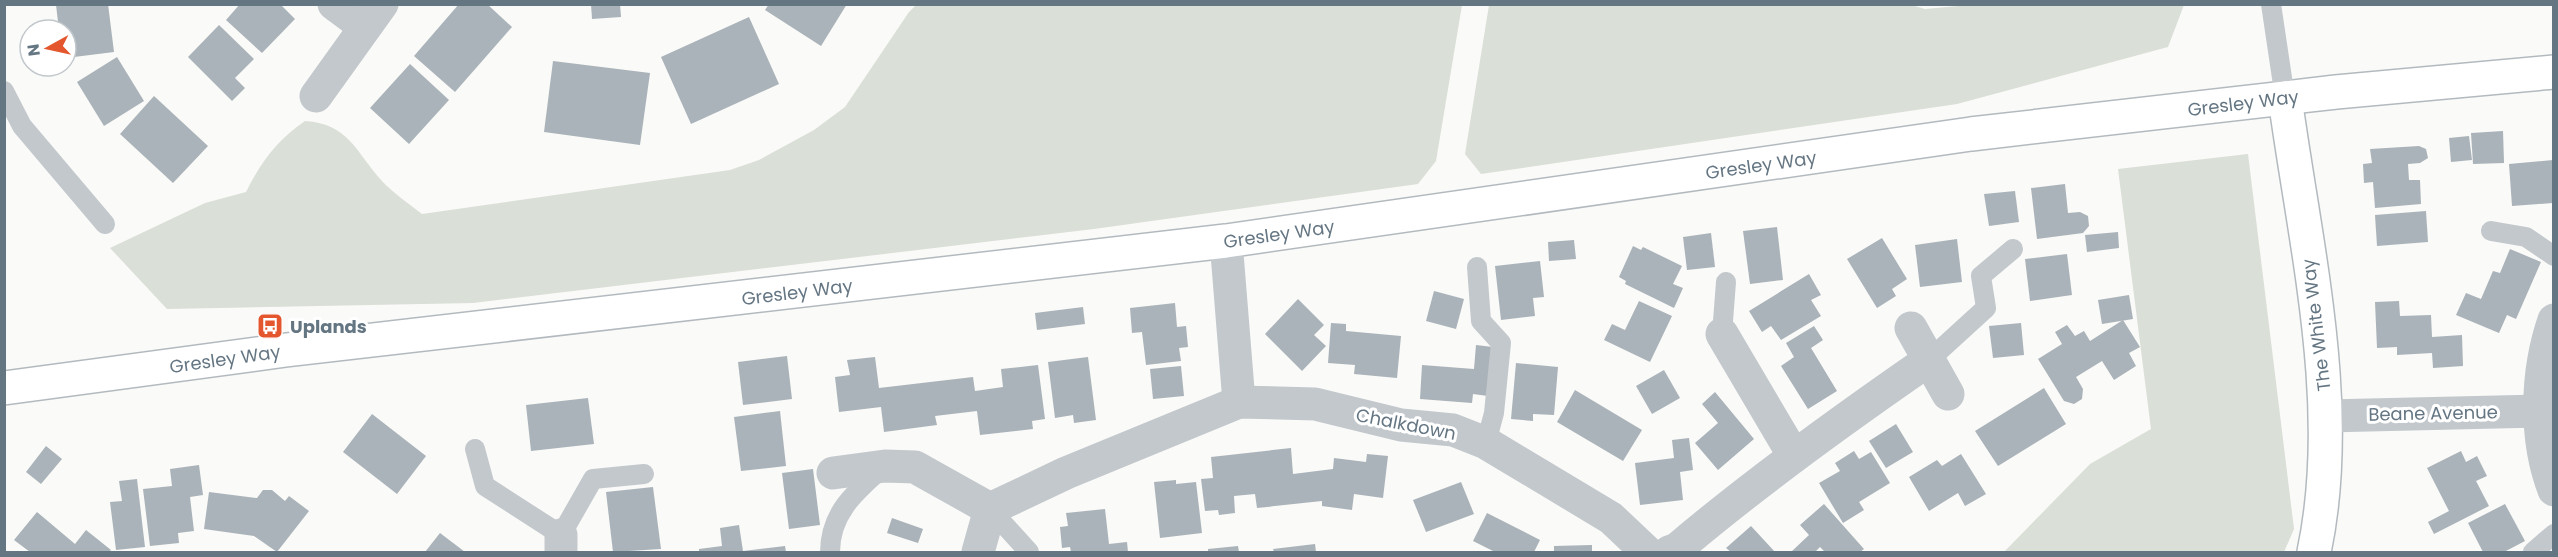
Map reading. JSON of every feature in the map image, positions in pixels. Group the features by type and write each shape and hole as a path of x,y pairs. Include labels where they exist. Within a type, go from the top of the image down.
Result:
{"street":[{"path":"316,96 374,16 334,4"},
{"name":"Gresley Way","path":"4,388 286,350 1226,241 1971,134 2285,98 2553,72"},
{"name":"The White Way","path":"2285,98 2317,319 2326,416 2326,481 2314,552"},
{"path":"1226,241 1239,402"},
{"path":"2553,320 2543,350 2540,411 2546,470 2553,490"},
{"path":"1911,328 1948,394"},
{"path":"1718,346 1794,456"},
{"name":"Chalkdown","path":"990,509 1066,472 1239,402 1316,404 1401,425 1454,430 1486,443 1668,552 1794,456 1929,360"},
{"name":"Beane Avenue","path":"2326,416 2540,411"},
{"path":"833,472 885,466 915,467 990,509 978,552"}],"lane":[{"path":"2271,4 2285,98"},
{"path":"4,91 22,126 105,224"},
{"path":"2491,231 2526,237 2553,256"},
{"path":"1929,360 1986,308 1981,276 2013,249"},
{"path":"1477,267 1481,321 1501,343 1494,413 1486,443"},
{"path":"1718,346 1726,282"},
{"path":"475,449 485,486 561,544 593,479 644,474"},
{"path":"830,552 831,531 839,513 851,496 885,466"},
{"path":"990,509 1029,552"},
{"path":"2533,552 2553,534"}],"shaded area":[{"path":"917,4 1462,5 1436,161 1418,184 1094,229 473,303 167,309 110,248 205,203 246,192 271,152 305,121 320,123 342,133 386,185 422,214 730,170 759,160 814,130 845,107 909,12"},
{"path":"1908,4 1925,9 1980,4 2184,5 2168,47 1957,104 1481,174 1465,154 1489,5"},
{"path":"2248,154 2294,529 2284,552 2004,552 2090,464 2151,429 2118,169"}],"building":[{"path":"108,4 114,52 78,56 78,18 58,18 56,5"},
{"path":"240,4 280,4 295,19 262,53 226,20"},
{"path":"459,4 487,4 512,27 455,92 414,56"},
{"path":"591,4 620,4 621,17 592,19"},
{"path":"769,4 847,4 821,46 765,10"},
{"path":"749,17 779,84 691,124 661,57"},
{"path":"219,25 254,59 235,78 245,88 232,101 188,57"},
{"path":"117,57 144,101 104,126 77,82"},
{"path":"553,61 650,73 640,145 544,132"},
{"path":"410,64 449,100 409,144 370,108"},
{"path":"154,96 208,146 173,183 120,134"},
{"path":"2503,131 2504,163 2473,164 2471,133"},
{"path":"2469,136 2472,160 2451,162 2449,138"},
{"path":"2419,146 2426,149 2428,158 2420,163 2408,164 2409,180 2420,180 2421,204 2375,208 2373,182 2364,183 2363,164 2372,163 2370,149"},
{"path":"2553,160 2553,203 2512,206 2509,164"},
{"path":"2065,184 2068,213 2080,212 2088,216 2089,226 2083,233 2037,239 2031,188"},
{"path":"2015,191 2019,222 1989,226 1984,194"},
{"path":"2426,211 2428,242 2377,246 2375,215"},
{"path":"1777,227 1783,280 1750,284 1743,231"},
{"path":"2118,232 2119,248 2087,252 2085,235"},
{"path":"1711,233 1715,267 1687,270 1683,237"},
{"path":"1882,238 1907,279 1892,289 1896,296 1877,308 1847,259"},
{"path":"1957,239 1962,282 1920,287 1915,245"},
{"path":"1574,240 1576,259 1549,261 1548,242"},
{"path":"1633,246 1641,250 1643,247 1682,266 1673,284 1683,288 1674,308 1625,284 1626,281 1619,277"},
{"path":"2510,249 2541,262 2516,319 2507,315 2499,333 2456,315 2466,293 2481,299 2493,271 2500,273"},
{"path":"2067,254 2072,295 2030,301 2025,259"},
{"path":"1540,261 1544,297 1533,298 1535,316 1501,320 1495,266"},
{"path":"1809,274 1821,295 1811,300 1821,316 1781,340 1771,326 1762,332 1749,311"},
{"path":"1434,291 1464,299 1456,329 1426,321"},
{"path":"2129,295 2133,319 2102,324 2098,300"},
{"path":"1298,299 1324,325 1314,335 1326,346 1302,371 1265,334"},
{"path":"1639,301 1672,316 1650,362 1604,340 1612,324 1625,330"},
{"path":"2399,301 2400,316 2431,315 2432,337 2462,335 2463,366 2433,368 2432,353 2397,355 2397,347 2377,348 2375,302"},
{"path":"1175,303 1177,327 1186,326 1188,347 1179,348 1181,361 1146,365 1142,332 1132,333 1130,308"},
{"path":"1083,307 1085,324 1037,330 1035,313"},
{"path":"2123,320 2140,347 2129,353 2136,366 2114,380 2102,361 2076,377 2083,389 2082,399 2074,404 2064,401 2038,359 2062,344 2055,332 2067,325 2075,336 2084,331 2090,341"},
{"path":"1331,323 1346,324 1346,331 1401,336 1397,378 1354,374 1355,365 1328,363"},
{"path":"2021,323 2024,355 1993,358 1989,326"},
{"path":"1814,326 1823,340 1811,348 1837,391 1808,409 1781,366 1794,357 1786,343"},
{"path":"1476,345 1493,347 1488,396 1473,394 1472,403 1420,399 1422,365 1474,369"},
{"path":"787,356 792,399 743,405 738,362"},
{"path":"875,357 879,388 973,377 975,391 1003,387 1001,369 1038,365 1045,419 1032,421 1033,429 980,435 977,411 935,416 937,425 884,432 881,407 839,412 835,377 850,375 847,360"},
{"path":"1088,357 1096,420 1074,423 1073,415 1055,418 1048,362"},
{"path":"1516,363 1558,367 1554,415 1533,414 1533,421 1511,419"},
{"path":"1181,366 1184,396 1153,399 1150,369"},
{"path":"1664,370 1680,398 1652,414 1636,386"},
{"path":"2044,388 2066,424 1998,466 1975,431"},
{"path":"1575,390 1642,430 1623,461 1557,422"},
{"path":"1715,392 1754,439 1718,470 1695,443 1718,423 1702,404"},
{"path":"588,398 594,444 531,451 526,405"},
{"path":"780,411 786,466 741,471 734,417"},
{"path":"372,414 426,456 397,494 343,452"},
{"path":"1896,424 1913,452 1886,468 1869,441"},
{"path":"1689,438 1693,470 1680,472 1683,500 1640,505 1635,463 1674,458 1672,440"},
{"path":"46,446 62,459 41,484 26,472"},
{"path":"1291,448 1293,474 1333,469 1334,458 1366,462 1367,454 1388,456 1383,498 1354,494 1352,510 1322,506 1322,501 1257,508 1255,494 1234,496 1235,513 1219,515 1218,510 1205,511 1201,479 1213,478 1211,457"},
{"path":"1854,451 1859,459 1871,452 1890,483 1859,502 1864,510 1843,523 1819,483 1840,471 1835,463"},
{"path":"2461,451 2466,462 2477,456 2487,476 2476,481 2489,506 2434,534 2428,522 2449,511 2427,468"},
{"path":"1961,454 1986,494 1965,506 1958,493 1929,511 1909,477 1937,460 1942,466"},
{"path":"199,465 203,495 190,497 194,531 178,533 179,543 150,546 143,489 172,486 170,469"},
{"path":"813,469 820,525 789,529 782,473"},
{"path":"137,479 145,547 116,550 110,502 122,501 119,481"},
{"path":"1176,480 1176,484 1196,482 1202,533 1160,538 1154,482"},
{"path":"1461,482 1474,514 1426,532 1413,500"},
{"path":"653,487 661,549 613,552 606,492"},
{"path":"263,490 272,490 285,501 289,496 309,511 277,552 254,536 204,529 209,492 257,498"},
{"path":"1824,504 1864,549 1860,552 1825,552 1820,547 1815,552 1791,552 1809,535 1800,525"},
{"path":"2505,504 2525,541 2504,552 2483,552 2468,523"},
{"path":"1105,509 1109,544 1127,542 1128,552 1071,552 1070,547 1062,548 1060,527 1068,526 1066,513"},
{"path":"37,512 75,544 86,530 111,550 109,552 30,552 14,540"},
{"path":"1487,513 1540,540 1534,552 1495,552 1473,541"},
{"path":"892,518 923,529 918,543 887,533"},
{"path":"739,525 743,551 785,546 786,552 699,552 699,549 722,546 720,528"},
{"path":"1751,526 1775,552 1731,552 1726,548"},
{"path":"440,533 465,552 425,552"},
{"path":"1315,544 1316,552 1274,552 1273,549"},
{"path":"1592,545 1592,552 1554,552 1554,546"},
{"path":"1238,546 1239,552 1208,552 1208,549"}],"place":[{"name":"Uplands","path":"270,326"}]}
